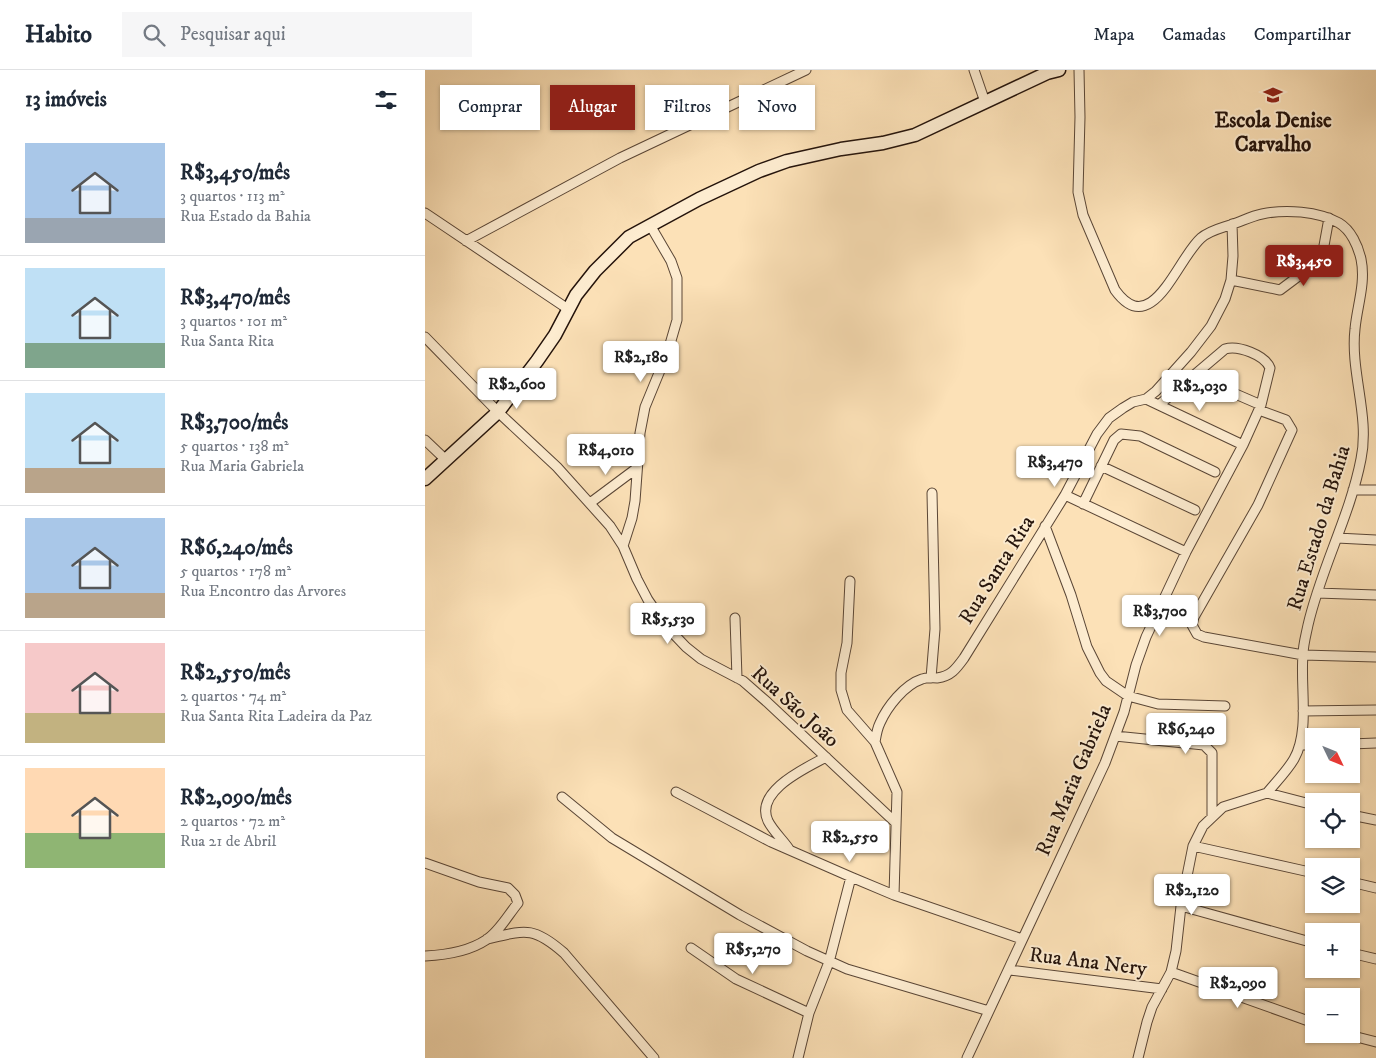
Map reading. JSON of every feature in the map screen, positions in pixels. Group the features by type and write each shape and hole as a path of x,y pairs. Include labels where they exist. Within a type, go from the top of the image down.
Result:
{"street":[{"path":"466,241 621,158 806,70"},
{"path":"974,70 985,102"},
{"path":"427,475 498,412 537,361 555,334 567,309 595,271 629,237 699,199 759,171 787,161 841,149 883,143 915,134 1047,73 1059,70"},
{"path":"1079,70 1078,192 1083,215 1115,290 1121,299 1135,307 1151,304 1159,296 1191,247 1203,236 1215,229 1262,214 1283,212 1309,213 1329,218 1323,251 1312,266 1280,290 1231,280"},
{"path":"425,213 567,309"},
{"name":"Rua Estado da Bahia","path":"1267,793 1295,758 1300,745 1303,711 1303,655 1308,624 1353,490 1363,450 1363,432 1354,350 1363,278 1361,261 1351,236 1341,224 1329,218"},
{"name":"Rua Santa Rita","path":"875,742 879,724 893,703 915,682 925,678 947,676 953,672 964,658 1065,495 1097,434 1109,418 1133,402 1147,399 1156,391 1191,352 1211,326 1225,299 1231,280 1233,256 1232,224"},
{"path":"623,546 632,518 640,433 645,407 669,351 677,320 677,278 671,261 649,225"},
{"name":"Rua São João","path":"425,337 498,412 537,446 610,526 623,546 641,586 666,626 686,647 701,659 737,678 767,702 895,823"},
{"name":"Rua Maria Gabriela","path":"967,1058 1105,763 1124,712 1135,665 1146,637 1186,552 1243,445 1260,408 1270,368 1265,358 1237,348 1225,349 1159,405"},
{"path":"1194,376 1286,420 1292,430 1258,505 1194,617 1191,625 1194,630 1204,637 1303,655 1376,657"},
{"path":"1147,399 1243,445"},
{"path":"1083,504 1115,440 1121,434 1140,436 1215,472"},
{"path":"425,440 446,460"},
{"path":"1101,466 1195,510"},
{"path":"590,503 637,468"},
{"path":"1353,490 1376,490"},
{"path":"931,678 935,630 932,493"},
{"path":"1065,495 1186,552"},
{"path":"1045,526 1071,595 1087,646 1106,681 1128,696 1158,704 1225,706"},
{"path":"1337,538 1376,540"},
{"path":"850,581 847,643 841,673 841,690 847,710 875,742 897,792 893,895"},
{"path":"1317,593 1376,595"},
{"path":"735,618 737,678"},
{"path":"1303,711 1376,710"},
{"path":"1115,736 1204,745 1208,747 1211,753 1212,816"},
{"path":"1360,744 1376,743"},
{"path":"1300,745 1305,745"},
{"path":"790,851 768,821 765,810 769,798 779,785 797,772 826,757"},
{"path":"676,792 790,851 893,895 1022,939"},
{"path":"1138,1058 1147,1022 1171,972 1176,950 1181,906 1193,846 1203,826 1223,807 1267,793 1305,803"},
{"path":"562,797 612,838 740,914 829,962 866,975 989,1011"},
{"path":"1360,817 1376,820"},
{"path":"1193,846 1305,871"},
{"path":"425,863 479,882 508,888 515,895 517,903 487,939"},
{"path":"798,1058 809,1013 829,962 851,877"},
{"path":"1360,884 1376,888"},
{"path":"1181,906 1305,940"},
{"path":"425,956 448,955 467,949 487,939 516,932 535,933 547,939 569,960 654,1058"},
{"path":"691,948 736,979 809,1013"},
{"path":"1360,955 1376,959"},
{"name":"Rua Ana Nery","path":"1009,970 1162,989"},
{"path":"1171,972 1305,1020"},
{"path":"1360,1038 1376,1042"}],"place":[{"name":"Escola Denise Carvalho","path":"1273,95"}]}
